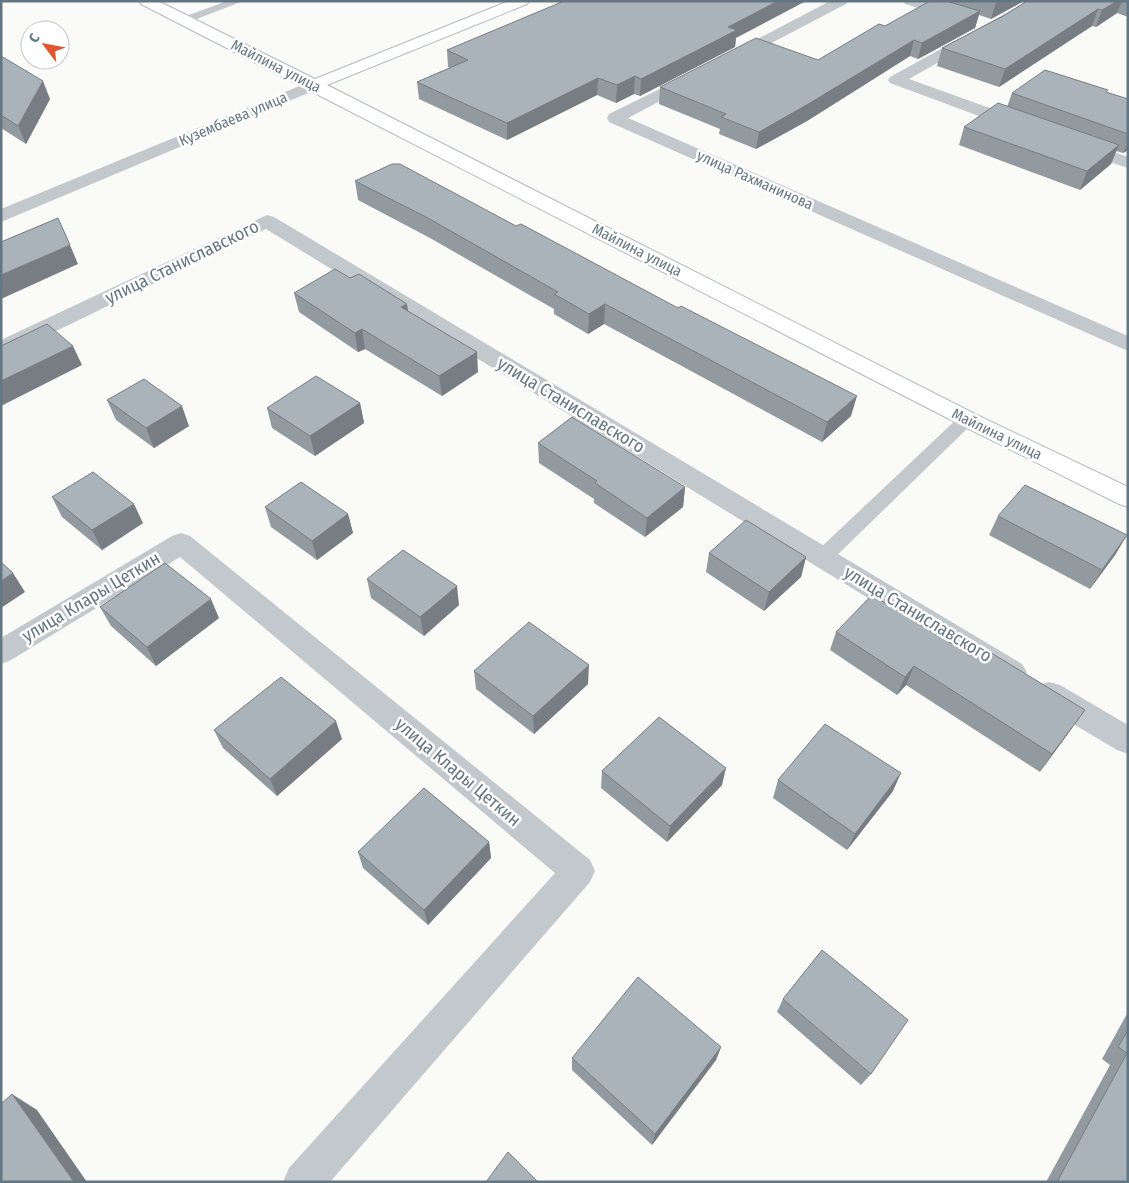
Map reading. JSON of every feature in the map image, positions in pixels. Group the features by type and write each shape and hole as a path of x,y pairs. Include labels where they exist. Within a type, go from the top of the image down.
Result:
{"main road":[{"name":"Майлина улица","path":"146,1 967,419 1128,498"},
{"name":"Кузембаева улица","path":"314,85 522,1"}],"street":[{"name":"улица Рахманинова","path":"841,1 615,118 1128,344"},
{"path":"910,1 994,27"},
{"path":"1035,130 896,80 1039,1"},
{"name":"Кузембаева улица","path":"1,216 314,85"},
{"path":"1063,140 1128,163"},
{"name":"улица Станиславского","path":"1,349 267,221 1128,741"},
{"name":"улица Клары Цеткин","path":"1,652 181,543 578,870 303,1182"}],"lane":[{"path":"185,20 238,1"},
{"path":"823,557 967,419"}],"building":[{"path":"564,1 778,1 728,27 737,30 641,79 635,76 617,85 598,78 507,123 417,82 468,60 447,50"},
{"path":"930,1 946,1 980,11 922,43 914,40 759,132 721,117 726,114 660,87 756,38 818,60 879,24 885,26"},
{"path":"1027,1 1117,1 1102,10 1098,9 1005,69 942,48 1005,15"},
{"path":"1,56 20,67 20,70 25,70 43,81 18,126 1,115"},
{"path":"1045,70 1108,90 1106,92 1128,99 1128,134 1012,93"},
{"path":"998,103 1119,145 1087,171 964,127"},
{"path":"392,164 400,164 516,226 521,224 678,308 681,306 857,396 827,422 605,304 589,314 554,294 558,292 428,218 355,181"},
{"path":"58,218 70,245 1,275 1,242"},
{"path":"335,269 350,278 359,274 407,304 401,307 477,352 439,376 362,329 355,333 294,293"},
{"path":"47,324 73,346 1,381 1,346"},
{"path":"316,376 360,403 310,436 267,408"},
{"path":"144,379 182,406 146,428 107,400"},
{"path":"572,417 685,487 647,518 595,483 597,481 538,443"},
{"path":"93,472 134,504 92,530 52,497"},
{"path":"301,482 348,514 312,541 265,507"},
{"path":"1025,485 1127,535 1102,570 998,516"},
{"path":"746,520 806,557 769,592 709,553"},
{"path":"403,550 457,586 420,617 367,579"},
{"path":"1,562 13,573 1,581"},
{"path":"165,563 211,599 147,647 100,607"},
{"path":"872,595 975,658 983,648 1085,710 1052,754 914,666 905,677 836,632"},
{"path":"529,622 589,665 533,716 474,671"},
{"path":"281,677 336,721 270,779 214,730"},
{"path":"659,717 726,768 670,826 602,771"},
{"path":"825,724 901,773 855,834 778,780"},
{"path":"424,788 489,842 424,910 358,852"},
{"path":"822,950 908,1020 871,1074 783,999"},
{"path":"638,977 721,1047 655,1134 572,1058"},
{"path":"1128,1030 1128,1182 1057,1182 1127,1053 1118,1047"},
{"path":"12,1094 74,1182 1,1182 1,1104"},
{"path":"508,1152 538,1182 486,1182"}]}
